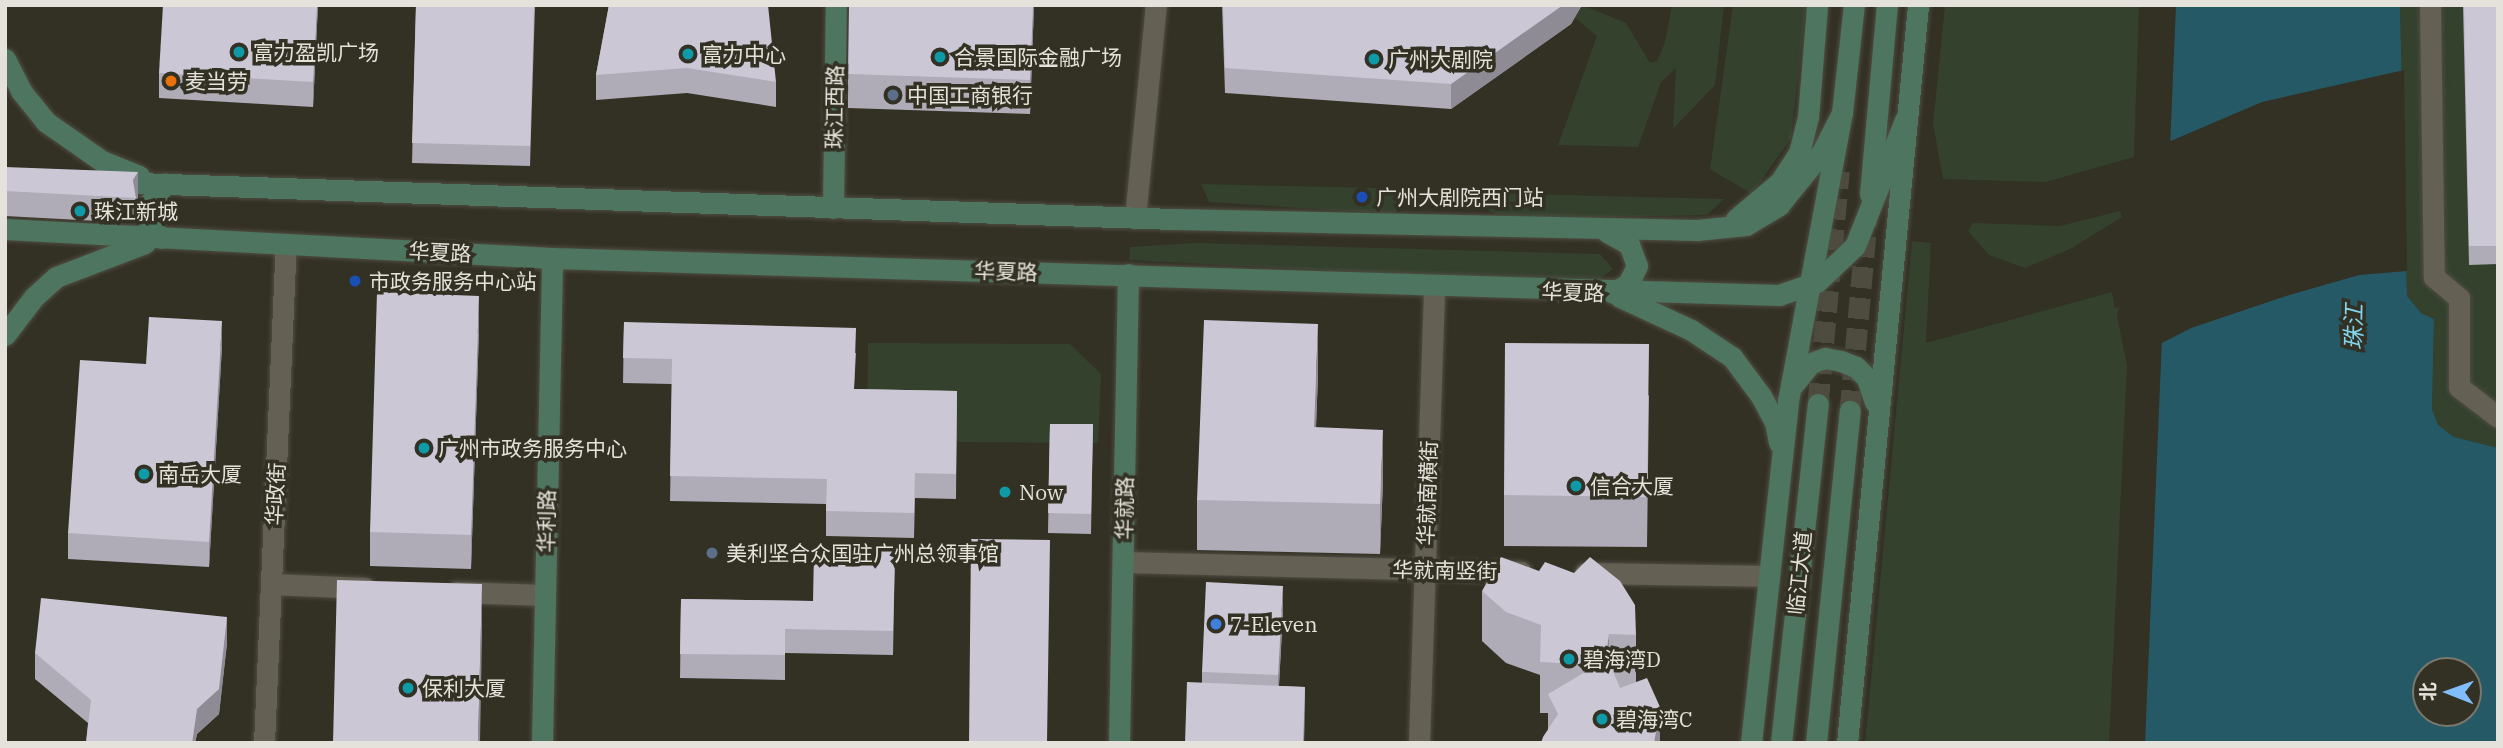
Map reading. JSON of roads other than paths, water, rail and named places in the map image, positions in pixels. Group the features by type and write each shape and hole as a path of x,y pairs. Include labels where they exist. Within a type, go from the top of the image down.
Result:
{"main road":[{"name":"珠江西路","path":"833,208 836,5"},
{"path":"1697,230 1716,228 1746,213 1780,182 1799,153 1808,118 1817,5"},
{"path":"1752,743 1788,401 1807,286 1842,113 1854,5"},
{"path":"1854,246 1869,204 1887,5"},
{"path":"1847,743 1918,5"},
{"path":"5,59 33,107 59,132 120,170 165,184"},
{"path":"87,182 1604,232 1697,230 1746,225 1779,205 1822,152 1842,113"},
{"path":"1877,119 1895,228"},
{"name":"华夏路","path":"5,229 552,258 1128,274 1612,293 1779,295 1807,286 1854,246 1905,120"},
{"path":"5,335 34,297 57,277 105,255 161,238 150,226 146,208 165,184"},
{"path":"1604,232 1629,244 1637,267 1628,284 1612,293"},
{"name":"华利路","path":"542,743 552,258"},
{"name":"华就路","path":"1119,743 1128,274"},
{"path":"1612,293 1691,330 1732,357 1775,422 1781,452"},
{"path":"1788,401 1794,380 1811,363 1825,358 1841,361 1856,367 1867,378 1878,418"},
{"name":"临江大道","path":"1781,743 1818,404"},
{"name":"临江大道","path":"1816,743 1850,411"}],"street":[{"path":"1135,218 1156,5"},
{"path":"2430,5 2434,277 2459,298 2459,387 2498,417"},
{"name":"华政街","path":"264,743 286,245"},
{"name":"华就南横街","path":"1419,743 1434,286"},
{"name":"华就南竖街","path":"1123,562 1768,576"},
{"path":"271,584 381,589"},
{"path":"436,591 545,596"}],"water":[{"name":"珠江","path":"2176,5 2400,5 2407,296 2421,313 2434,319 2432,409 2438,425 2454,437 2498,448 2498,743 2145,743"}],"tunnel":[{"path":"1818,404 1839,171"},
{"path":"1850,411 1867,221"}],"place":[{"name":"富力盈凯广场","path":"239,52"},
{"name":"富力中心","path":"688,54"},
{"name":"合景国际金融广场","path":"940,57"},
{"name":"广州大剧院","path":"1374,59"},
{"name":"麦当劳","path":"171,81"},
{"name":"中国工商银行","path":"893,95"},
{"name":"广州大剧院西门站","path":"1362,197"},
{"name":"珠江新城","path":"80,211"},
{"name":"市政务服务中心站","path":"355,281"},
{"name":"广州市政务服务中心","path":"424,448"},
{"name":"南岳大厦","path":"144,474"},
{"name":"信合大厦","path":"1576,486"},
{"name":"Now","path":"1005,492"},
{"name":"美利坚合众国驻广州总领事馆","path":"712,553"},
{"name":"7-Eleven","path":"1216,624"},
{"name":"碧海湾D","path":"1569,659"},
{"name":"保利大厦","path":"408,688"},
{"name":"碧海湾C","path":"1602,719"}]}
